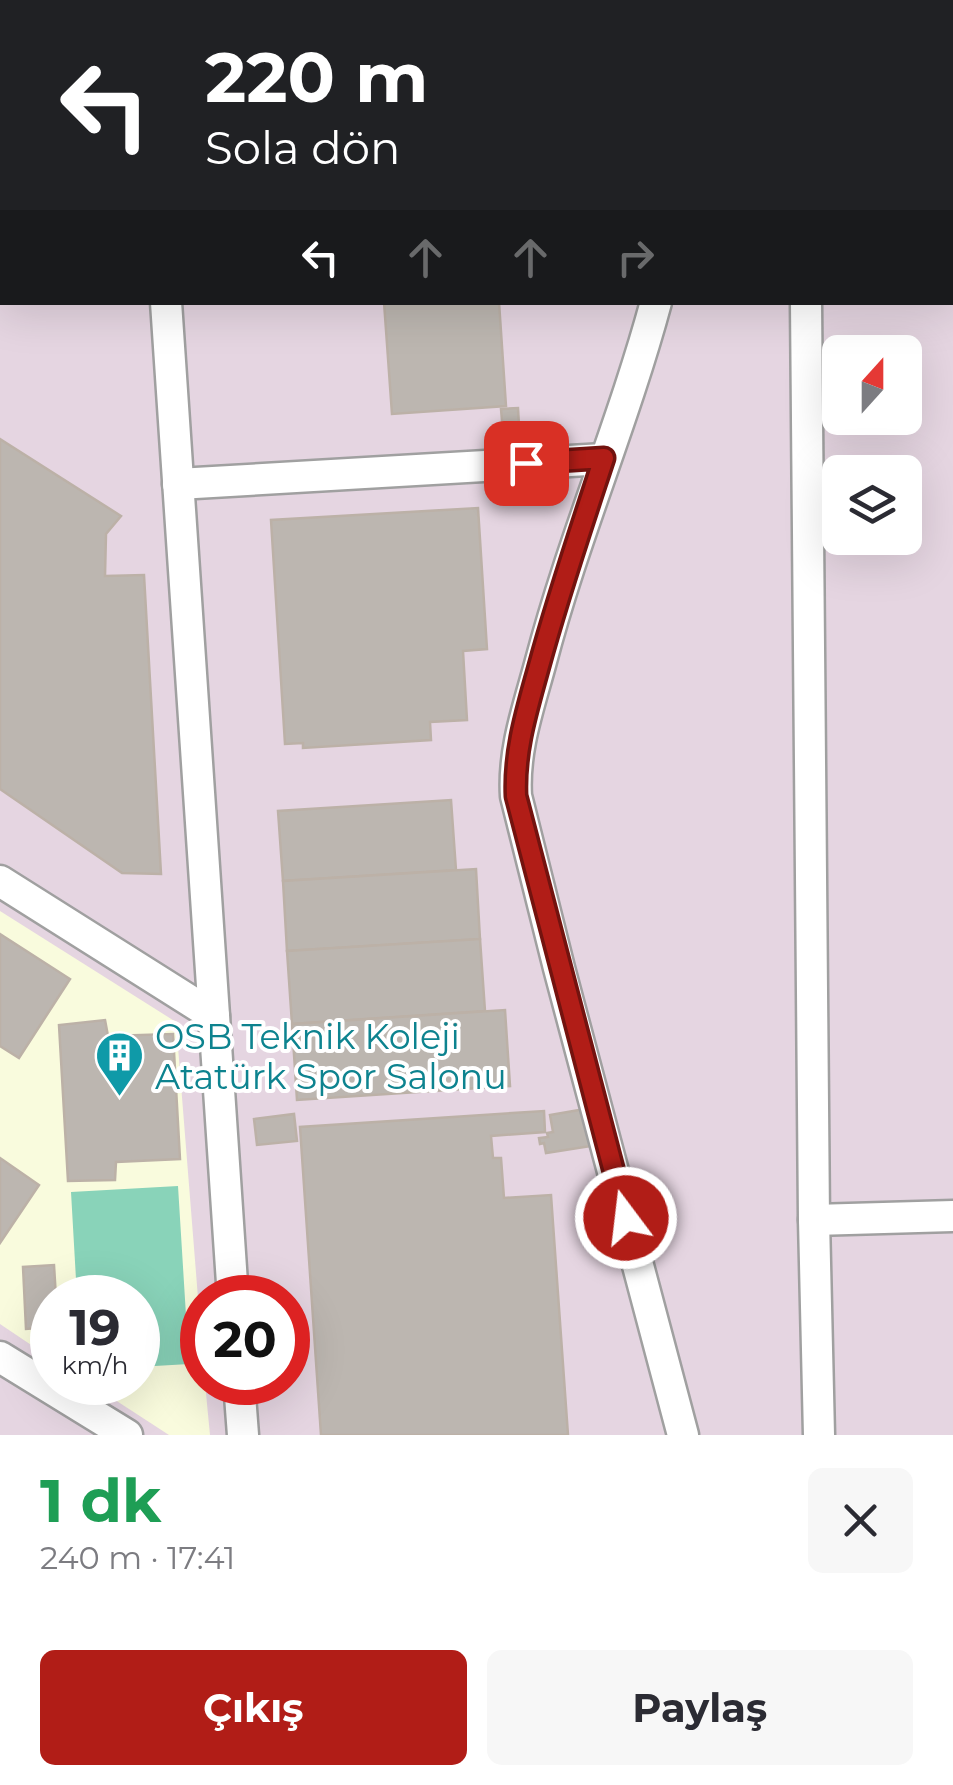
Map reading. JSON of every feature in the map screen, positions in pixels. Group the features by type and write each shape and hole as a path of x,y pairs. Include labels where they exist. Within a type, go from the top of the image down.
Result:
{"street":[{"path":"166,305 232,1275"},
{"path":"655,305 560,588 519,740 516,796 683,1435"},
{"path":"806,305 819,1435"},
{"path":"178,484 604,458"},
{"path":"0,881 214,1016"},
{"path":"814,1220 953,1216"},
{"path":"0,1357 126,1435"},
{"path":"241,1405 243,1435"}],"shaded area":[{"path":"0,305 953,305 953,1435 0,1435"},
{"path":"0,911 176,1022 196,1275 180,1275 180,1405 207,1405 210,1435 169,1435 123,1405 160,1405 160,1275 30,1275 30,1344 0,1324"}],"green space":[{"path":"178,1186 184,1275 180,1275 180,1365 160,1366 160,1275 76,1275 71,1192"}],"building":[{"path":"384,305 499,305 506,406 392,414"},
{"path":"518,408 520,443 504,444 501,409"},
{"path":"0,439 121,516 106,534 105,576 144,575 161,874 122,873 0,789"},
{"path":"478,508 487,649 463,651 467,720 430,722 431,740 303,748 303,743 285,744 271,520"},
{"path":"451,800 456,870 283,881 278,811"},
{"path":"476,869 480,939 287,951 283,881"},
{"path":"0,934 70,979 19,1058 0,1046"},
{"path":"480,939 485,1011 292,1024 287,951"},
{"path":"505,1010 510,1086 297,1100 292,1024"},
{"name":"OSB Teknik Koleji Atatürk Spor Salonu","path":"105,1020 108,1036 173,1034 180,1159 116,1162 115,1180 68,1181 59,1025"},
{"path":"585,1109 591,1146 546,1153 539,1138 553,1132 550,1115"},
{"path":"544,1111 545,1132 491,1136 493,1158 501,1158 504,1198 551,1195 568,1435 321,1435 300,1127"},
{"path":"294,1114 297,1141 257,1145 254,1119"},
{"path":"0,1158 39,1185 0,1243"},
{"path":"54,1265 55,1275 30,1275 30,1329 26,1329 23,1267"}],"place":[{"name":"OSB Teknik Koleji Atatürk Spor Salonu","path":"120,1098"}],"route":[{"path":"526,463 604,458 560,588 519,740 515,778 558,968 626,1218"}]}
